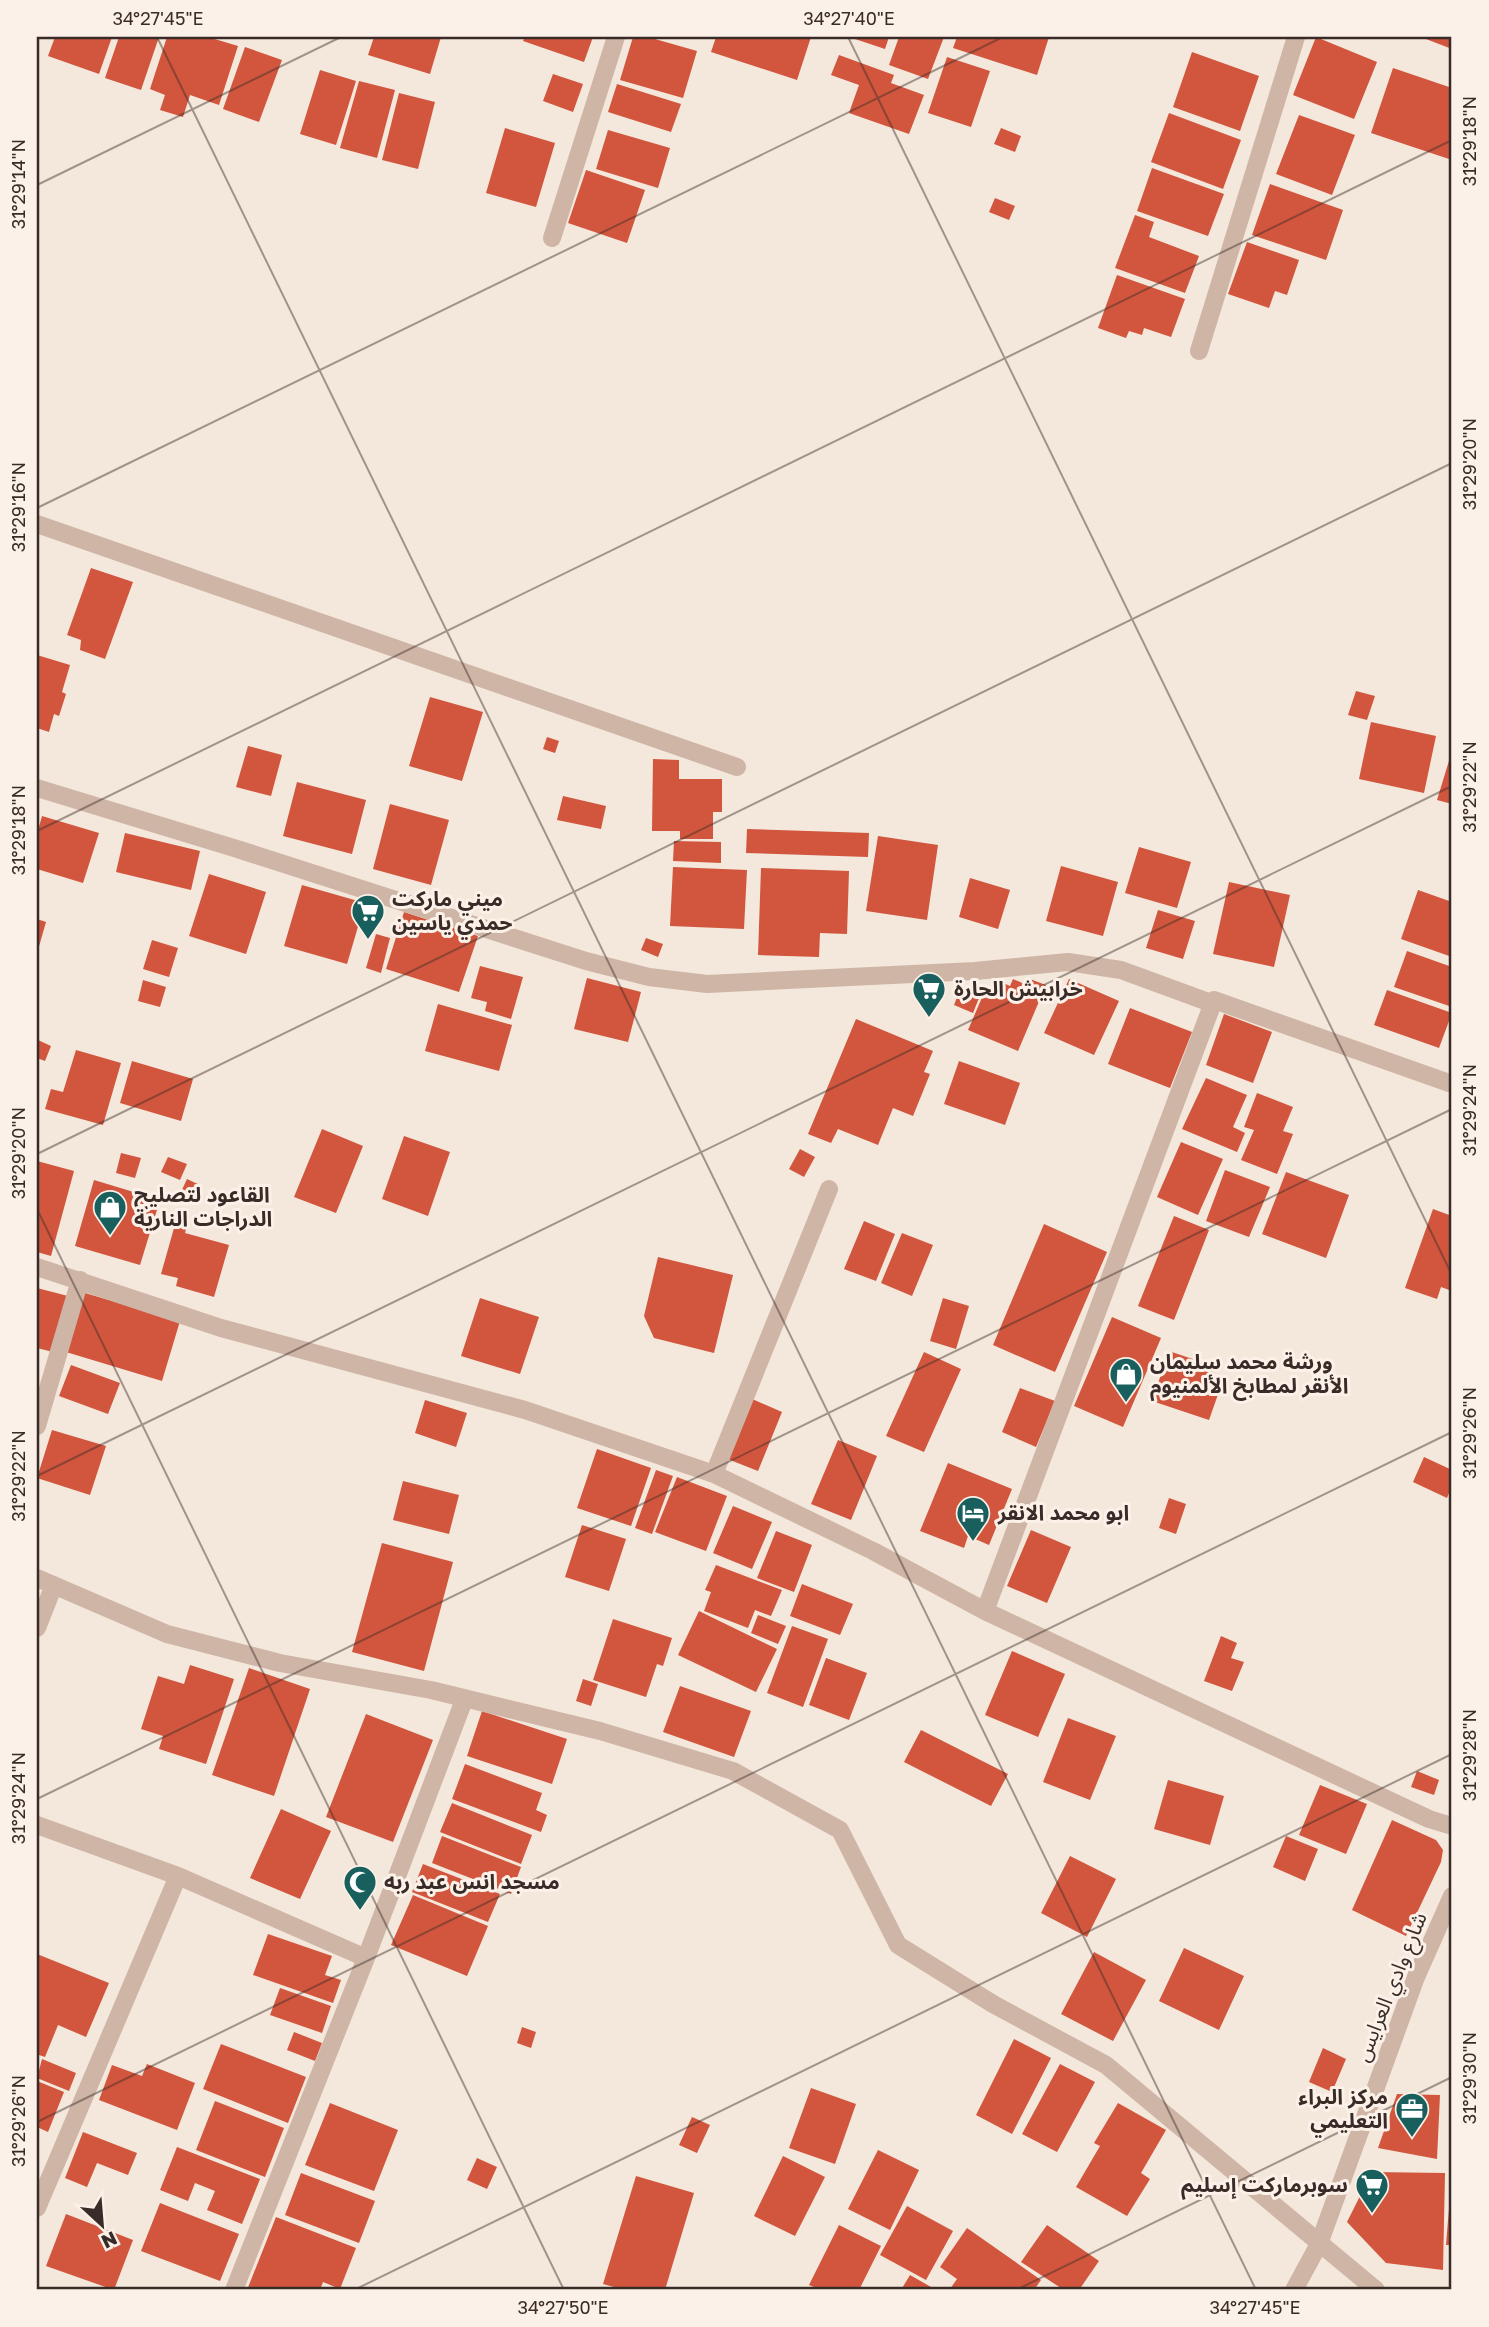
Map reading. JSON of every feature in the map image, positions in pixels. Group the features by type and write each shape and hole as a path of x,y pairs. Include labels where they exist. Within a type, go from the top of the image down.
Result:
{"street":[{"path":"552,238 616,37"},
{"path":"1199,351 1296,37"},
{"path":"37,524 737,767"},
{"path":"37,788 586,961 649,977 707,984 975,971 1068,962 1121,970 1452,1084"},
{"path":"985,1611 1214,1000"},
{"path":"714,1474 829,1189"},
{"path":"37,1267 221,1328 526,1410 714,1474 873,1551 985,1611 1429,1819 1452,1826"},
{"path":"37,1426 80,1280"},
{"path":"37,1628 45,1581 167,1634 280,1663 432,1690 464,1700 600,1731 733,1772 840,1830 898,1945 993,2004 1107,2065 1376,2290"},
{"path":"234,2290 366,1958 464,1700"},
{"path":"37,1825 178,1876 366,1958"},
{"path":"37,2208 178,1876"},
{"name":"شارع وادي العرايس","path":"1294,2290 1319,2244 1416,1977 1452,1896"}],"building":[{"path":"55,37 112,37 99,74 48,56"},
{"path":"119,37 159,37 141,90 105,78"},
{"path":"167,37 208,37 238,46 219,105 190,95 183,117 160,110 165,95 150,89"},
{"path":"374,37 441,37 430,74 368,55"},
{"path":"525,37 593,37 584,62 523,41"},
{"path":"633,37 648,37 697,51 683,98 620,80"},
{"path":"716,37 811,37 797,80 711,52"},
{"path":"849,37 889,37 885,49"},
{"path":"899,37 944,37 928,79 889,65"},
{"path":"957,37 1049,37 1037,75 953,48"},
{"path":"1316,37 1377,62 1354,119 1293,95"},
{"path":"1452,37 1452,49 1426,39"},
{"path":"245,47 282,60 259,122 223,109"},
{"path":"1192,52 1259,76 1240,131 1173,107"},
{"path":"839,55 894,75 891,83 924,95 909,134 849,113 859,85 831,75"},
{"path":"947,57 990,71 971,127 928,113"},
{"path":"1393,68 1452,88 1452,160 1371,133"},
{"path":"320,70 356,81 336,145 300,134"},
{"path":"553,74 583,84 573,112 543,101"},
{"path":"359,81 395,90 377,158 340,148"},
{"path":"617,84 681,104 671,132 608,112"},
{"path":"399,93 435,102 418,169 382,160"},
{"path":"1169,113 1241,140 1223,189 1151,162"},
{"path":"1299,115 1355,135 1332,195 1276,174"},
{"path":"505,128 555,143 536,207 486,193"},
{"path":"1001,128 1021,136 1015,152 994,144"},
{"path":"608,130 670,148 658,188 596,169"},
{"path":"1152,168 1224,194 1208,236 1137,211"},
{"path":"586,170 645,190 627,243 568,223"},
{"path":"1270,184 1343,210 1326,260 1252,235"},
{"path":"995,198 1015,206 1009,220 989,212"},
{"path":"1135,215 1154,222 1149,237 1199,256 1185,293 1115,268"},
{"path":"1247,242 1299,260 1287,295 1275,291 1269,308 1228,294"},
{"path":"1117,275 1185,299 1171,337 1144,328 1142,335 1129,331 1126,338 1098,328"},
{"path":"91,568 133,582 105,659 80,650 81,640 67,635"},
{"path":"37,655 70,665 62,692 66,694 59,716 54,714 49,732 37,728"},
{"path":"1356,691 1375,696 1367,720 1348,715"},
{"path":"430,697 483,712 462,781 409,766"},
{"path":"1371,722 1436,736 1424,793 1359,779"},
{"path":"547,737 559,741 555,753 543,749"},
{"path":"248,746 282,755 271,796 236,787"},
{"path":"1452,751 1452,804 1437,800"},
{"path":"653,759 679,760 679,779 722,779 722,812 713,812 713,839 680,839 680,831 652,831"},
{"path":"297,782 366,800 352,854 283,836"},
{"path":"563,796 606,806 601,829 557,820"},
{"path":"390,804 449,820 431,885 373,869"},
{"path":"42,816 99,833 83,883 37,869 37,834"},
{"path":"747,829 869,833 868,857 746,853"},
{"path":"125,833 200,851 191,890 116,872"},
{"path":"878,836 938,845 927,920 866,911"},
{"path":"674,841 721,842 721,863 673,861"},
{"path":"1139,847 1191,862 1177,908 1125,893"},
{"path":"1061,866 1118,882 1103,936 1046,921"},
{"path":"673,867 747,870 744,929 670,926"},
{"path":"761,868 849,871 847,934 820,933 819,957 758,955"},
{"path":"209,874 266,892 246,954 189,936"},
{"path":"970,878 1010,890 998,929 959,917"},
{"path":"1229,882 1290,895 1274,967 1213,954"},
{"path":"302,885 365,903 347,964 284,946"},
{"path":"1418,890 1452,902 1452,957 1401,939"},
{"path":"1158,910 1195,921 1183,959 1146,948"},
{"path":"404,912 478,936 459,992 386,969"},
{"path":"37,919 46,922 38,950 37,950"},
{"path":"376,934 390,938 381,973 366,968"},
{"path":"646,938 663,944 658,957 641,950"},
{"path":"152,940 178,948 169,977 143,969"},
{"path":"1407,951 1452,967 1452,1007 1394,987"},
{"path":"480,966 523,977 511,1019 485,1011 487,1002 471,998"},
{"path":"587,978 641,992 628,1042 574,1029"},
{"path":"1013,979 1027,985 1030,979 1046,985 1018,1051 968,1030 987,986 995,990 999,981 1010,986"},
{"path":"1069,979 1119,1001 1094,1055 1044,1033"},
{"path":"143,980 166,987 160,1007 138,1001"},
{"path":"976,985 983,988 973,1013 954,1005 961,987 973,992"},
{"path":"1387,990 1452,1013 1439,1048 1374,1025"},
{"path":"438,1004 512,1025 499,1071 425,1051"},
{"path":"1130,1008 1192,1032 1170,1088 1108,1064"},
{"path":"1224,1014 1272,1032 1253,1083 1206,1065"},
{"path":"856,1019 933,1051 924,1072 930,1074 913,1116 893,1108 878,1145 838,1129 831,1143 808,1134"},
{"path":"38,1040 51,1046 45,1061 37,1058"},
{"path":"76,1050 121,1063 103,1125 45,1109 51,1089 63,1092"},
{"path":"132,1061 193,1079 181,1121 120,1103"},
{"path":"959,1061 1020,1083 1005,1125 944,1104"},
{"path":"1206,1078 1247,1095 1233,1127 1245,1133 1237,1152 1182,1129"},
{"path":"1257,1093 1293,1107 1283,1131 1293,1134 1277,1174 1241,1160 1254,1130 1244,1127"},
{"path":"322,1129 363,1146 336,1213 294,1197"},
{"path":"404,1136 450,1152 428,1216 382,1199"},
{"path":"1181,1142 1223,1159 1198,1215 1157,1197"},
{"path":"800,1149 815,1157 804,1177 789,1169"},
{"path":"121,1153 141,1158 135,1178 116,1173"},
{"path":"168,1157 187,1164 180,1180 161,1172"},
{"path":"37,1161 74,1171 51,1256 37,1252"},
{"path":"1225,1170 1270,1187 1249,1237 1206,1221"},
{"path":"1286,1172 1349,1195 1326,1258 1262,1234"},
{"path":"187,1179 202,1186 195,1201 180,1194"},
{"path":"94,1180 160,1200 140,1265 75,1246"},
{"path":"1433,1209 1452,1216 1452,1291 1441,1287 1437,1299 1405,1288"},
{"path":"178,1214 189,1218 185,1233 229,1245 214,1297 176,1286 178,1278 161,1274"},
{"path":"1174,1216 1209,1230 1174,1320 1138,1306"},
{"path":"864,1221 895,1234 876,1281 844,1269"},
{"path":"1044,1224 1107,1252 1055,1372 993,1345"},
{"path":"902,1233 933,1245 912,1296 881,1283"},
{"path":"658,1257 733,1275 714,1353 654,1338 644,1316"},
{"path":"37,1288 68,1296 53,1352 37,1348"},
{"path":"85,1293 180,1321 162,1381 66,1352"},
{"path":"480,1298 539,1317 520,1374 461,1356"},
{"path":"943,1298 969,1306 956,1349 930,1341"},
{"path":"1112,1317 1161,1338 1123,1427 1074,1406"},
{"path":"1169,1351 1216,1367 1212,1380 1222,1383 1209,1420 1152,1401"},
{"path":"924,1352 961,1369 924,1452 886,1436"},
{"path":"71,1365 120,1383 108,1414 59,1396"},
{"path":"1020,1388 1055,1401 1036,1447 1002,1432"},
{"path":"750,1398 782,1412 758,1471 725,1458"},
{"path":"425,1400 467,1413 456,1447 415,1433"},
{"path":"52,1430 106,1446 90,1495 37,1478"},
{"path":"838,1440 877,1456 851,1520 811,1504"},
{"path":"597,1449 651,1468 631,1526 577,1508"},
{"path":"1424,1457 1452,1470 1452,1486 1447,1498 1413,1482"},
{"path":"948,1463 1012,1489 989,1545 968,1536 964,1548 920,1531"},
{"path":"656,1470 673,1476 652,1534 635,1528"},
{"path":"677,1477 727,1496 706,1551 655,1532"},
{"path":"403,1481 459,1495 449,1534 393,1520"},
{"path":"1169,1498 1186,1504 1176,1534 1159,1528"},
{"path":"733,1506 772,1522 752,1569 713,1553"},
{"path":"582,1525 626,1539 609,1591 565,1577"},
{"path":"1031,1530 1071,1547 1047,1603 1007,1586"},
{"path":"776,1531 812,1545 794,1592 757,1578"},
{"path":"382,1543 453,1562 424,1671 352,1652"},
{"path":"716,1565 782,1590 771,1616 755,1610 748,1628 704,1611 711,1592 705,1590"},
{"path":"802,1584 853,1604 840,1635 790,1616"},
{"path":"699,1611 777,1649 756,1692 678,1655"},
{"path":"758,1615 786,1626 778,1644 751,1633"},
{"path":"613,1619 672,1638 663,1666 657,1664 646,1697 593,1680"},
{"path":"792,1626 828,1639 803,1707 767,1693"},
{"path":"1221,1636 1237,1643 1231,1658 1244,1662 1232,1691 1204,1681"},
{"path":"1012,1651 1065,1674 1038,1737 985,1715"},
{"path":"826,1658 867,1673 849,1720 809,1705"},
{"path":"190,1665 234,1679 206,1764 159,1749 163,1736 141,1729 158,1676 184,1684"},
{"path":"249,1668 310,1689 274,1796 212,1775"},
{"path":"583,1679 598,1684 591,1706 576,1701"},
{"path":"680,1686 751,1711 734,1757 663,1732"},
{"path":"482,1711 567,1739 552,1784 467,1756"},
{"path":"366,1714 433,1740 393,1842 326,1817"},
{"path":"1068,1718 1116,1736 1090,1800 1043,1782"},
{"path":"921,1730 1008,1774 991,1806 904,1762"},
{"path":"465,1764 542,1793 536,1810 547,1815 541,1832 452,1799"},
{"path":"1417,1771 1439,1780 1434,1795 1411,1787"},
{"path":"1168,1780 1224,1796 1210,1845 1154,1829"},
{"path":"1320,1785 1367,1804 1346,1854 1299,1835"},
{"path":"452,1803 532,1835 521,1864 440,1832"},
{"path":"281,1809 331,1831 300,1899 250,1878"},
{"path":"1392,1820 1436,1840 1443,1850 1441,1862 1406,1936 1352,1910"},
{"path":"442,1836 521,1867 511,1894 432,1863"},
{"path":"1286,1836 1318,1849 1305,1881 1273,1867"},
{"path":"1070,1856 1116,1879 1087,1937 1041,1913"},
{"path":"423,1864 500,1894 488,1922 412,1892"},
{"path":"413,1895 488,1926 467,1976 391,1945"},
{"path":"268,1934 332,1956 325,1975 341,1980 333,2003 253,1975"},
{"path":"1184,1948 1244,1976 1219,2030 1159,2001"},
{"path":"1094,1952 1146,1980 1113,2041 1061,2014"},
{"path":"37,1954 109,1983 86,2037 58,2025 45,2057 39,2055 37,2060"},
{"path":"280,1988 331,2006 322,2033 270,2015"},
{"path":"522,2027 536,2032 531,2048 517,2043"},
{"path":"294,2032 322,2043 315,2061 287,2050"},
{"path":"1014,2039 1051,2058 1012,2134 976,2115"},
{"path":"221,2044 306,2077 288,2123 203,2089"},
{"path":"1323,2048 1346,2059 1332,2092 1309,2082"},
{"path":"42,2059 76,2073 69,2091 37,2078"},
{"path":"147,2064 195,2083 177,2130 99,2100 112,2065 142,2076"},
{"path":"1060,2064 1095,2082 1057,2152 1022,2134"},
{"path":"37,2081 64,2092 48,2132 37,2127"},
{"path":"811,2088 856,2104 835,2164 789,2148"},
{"path":"1397,2094 1440,2095 1437,2159 1378,2148"},
{"path":"215,2101 284,2128 265,2177 196,2150"},
{"path":"330,2103 398,2130 374,2191 305,2165"},
{"path":"1118,2103 1166,2130 1141,2173 1150,2179 1127,2216 1076,2187 1100,2146 1094,2143"},
{"path":"692,2117 710,2125 697,2153 679,2145"},
{"path":"83,2132 137,2153 128,2175 97,2163 87,2187 65,2178"},
{"path":"177,2147 260,2179 242,2224 207,2210 215,2191 195,2183 188,2201 160,2190"},
{"path":"878,2150 919,2170 890,2230 848,2209"},
{"path":"783,2156 825,2177 795,2236 754,2216"},
{"path":"477,2158 497,2167 487,2189 467,2180"},
{"path":"1372,2172 1445,2173 1443,2270 1386,2263 1347,2222"},
{"path":"301,2173 375,2201 359,2243 285,2215"},
{"path":"636,2176 694,2193 665,2290 625,2290 603,2284"},
{"path":"1450,2196 1452,2245 1446,2245"},
{"path":"160,2203 239,2234 220,2281 141,2251"},
{"path":"907,2206 953,2231 926,2280 880,2255"},
{"path":"66,2214 133,2240 114,2290 46,2266"},
{"path":"276,2217 356,2248 340,2289 323,2282 320,2290 247,2290"},
{"path":"839,2225 881,2246 859,2290 821,2290 809,2285"},
{"path":"1047,2225 1099,2261 1079,2290 1064,2290 1021,2262"},
{"path":"967,2228 1041,2280 1034,2290 950,2289 957,2279 940,2267"},
{"path":"910,2275 931,2287 929,2290 901,2290"}],"place":[{"name":"ميني ماركت حمدي ياسين","path":"368,941"},
{"name":"خرابيش الحارة","path":"929,1019"},
{"name":"القاعود لتصليح الدراجات النارية","path":"110,1237"},
{"name":"ورشة محمد سليمان الأنقر لمطابخ الألمنيوم","path":"1126,1404"},
{"name":"ابو محمد الانقر","path":"973,1543"},
{"name":"مسجد انس عبد ربه","path":"360,1912"},
{"name":"مركز البراء التعليمي","path":"1412,2139"},
{"name":"سوبرماركت إسليم","path":"1372,2215"}]}
